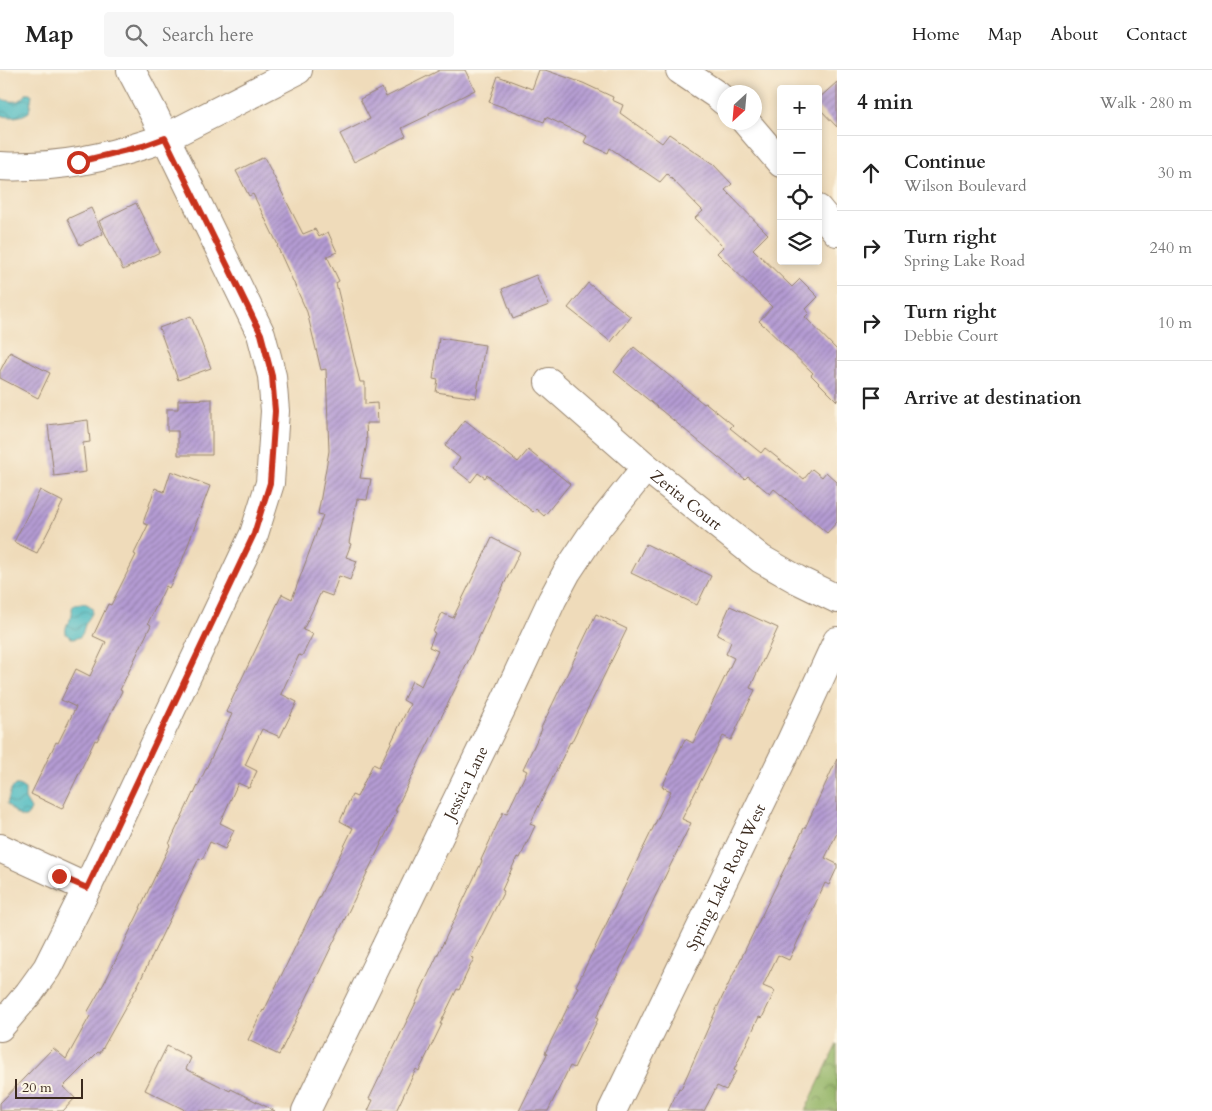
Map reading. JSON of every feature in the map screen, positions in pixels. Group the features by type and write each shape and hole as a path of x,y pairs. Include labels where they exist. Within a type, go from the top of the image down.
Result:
{"street":[{"path":"0,1027 47,968 87,888 254,534 270,483 275,411 272,376 261,334 131,70"},
{"path":"0,166 53,166 78,162 143,146 165,138 298,70"},
{"path":"680,70 717,95"},
{"path":"753,130 777,157"},
{"path":"822,214 837,232"},
{"name":"Zerita Court","path":"549,382 646,467 762,559 798,580 837,599"},
{"name":"Jessica Lane","path":"306,1111 567,572 591,536 646,467"},
{"name":"Spring Lake Road West","path":"612,1111 787,750 837,641"},
{"path":"0,848 87,888"}],"green space":[{"path":"837,1044 837,1111 805,1111"}],"water":[{"path":"27,93 32,95 29,112 15,117 0,115 0,99 18,101"},
{"path":"84,603 93,610 82,634 73,639 66,634 66,626 72,616 74,605"},
{"path":"15,785 25,789 25,799 31,809 26,817 19,816 7,804 11,789"}],"building":[{"path":"440,70 465,70 475,90 402,128 406,136 354,162 340,134 370,119 360,99 382,88 386,97"},
{"path":"539,70 545,70 583,83 613,97 612,100 623,105 620,113 662,143 669,134 713,164 732,184 725,190 768,234 753,249 792,287 800,279 818,297 806,309 809,313 805,317 837,350 837,401 811,375 813,373 759,321 772,307 717,253 723,247 695,218 703,211 667,174 660,182 610,148 608,153 584,142 587,136 546,117 544,122 489,102 498,76 532,89"},
{"path":"837,82 837,127 822,111 822,95"},
{"path":"264,157 303,234 315,229 319,237 328,232 337,252 327,256 339,281 336,283 360,382 365,382 365,404 377,403 378,423 366,423 367,443 360,478 371,479 367,500 357,499 349,543 351,544 346,557 357,561 350,580 339,576 332,596 321,592 303,630 313,634 302,656 299,655 281,694 297,702 280,737 262,729 245,765 257,771 249,788 238,783 220,823 234,830 225,849 210,842 202,860 199,858 138,985 100,1053 98,1052 63,1087 75,1098 63,1111 0,1111 0,1103 53,1048 66,1059 90,1016 87,1013 107,978 141,908 169,844 232,714 226,712 282,594 292,599 323,515 318,514 329,451 326,369 321,370 307,312 278,245 253,194 249,196 236,171"},
{"path":"136,203 160,252 123,270 99,221"},
{"path":"91,208 103,234 80,245 67,219"},
{"path":"536,275 549,305 513,319 502,289"},
{"path":"588,283 631,317 611,342 568,308"},
{"path":"191,316 211,368 178,380 159,328"},
{"path":"439,338 485,345 476,398 436,392 438,380 433,379"},
{"path":"634,347 733,425 730,428 761,453 765,448 804,479 812,469 822,477 826,472 837,482 837,522 827,533 774,489 770,494 748,476 745,479 614,372"},
{"path":"10,352 50,373 38,398 0,378 0,371"},
{"path":"212,399 212,455 178,455 178,431 167,431 167,409 178,409 178,400"},
{"path":"88,420 90,442 83,443 86,472 54,476 48,425"},
{"path":"465,420 518,462 528,450 570,484 544,516 536,509 533,512 487,475 485,478 478,473 471,482 453,468 460,458 445,446"},
{"path":"171,471 210,486 182,561 169,588 166,586 148,623 151,625 120,690 122,691 97,741 95,740 62,809 31,794 56,742 58,743 76,707 61,700 76,669 90,676 106,642 93,636 108,604 111,605 136,555 134,554 148,525 143,523 155,488 164,492"},
{"path":"40,490 63,502 37,553 14,542"},
{"path":"492,538 520,552 279,1055 248,1040 353,828 340,821 352,795 357,797 373,764 379,767 410,704 403,700 412,681 421,686 438,651 429,647 435,633 433,632 442,613 453,618"},
{"path":"646,544 711,576 697,605 631,573"},
{"path":"730,606 778,628 750,688 755,690 731,740 723,736 682,819 691,823 596,1018 598,1019 574,1068 570,1066 548,1111 519,1111 578,987 576,986 671,791 662,787 685,739 693,743 734,658 726,654 731,642 717,635"},
{"path":"596,614 627,629 530,824 535,826 520,858 517,857 502,890 504,891 471,957 474,958 459,990 457,989 419,1071 416,1069 396,1111 368,1111 373,1100 369,1099 421,992 503,812 507,813 527,771 523,769 541,728"},
{"path":"837,759 837,833 825,858 837,864 837,868 829,885 825,883 789,960 778,955 763,986 775,991 762,1018 759,1017 726,1090 717,1086 704,1111 668,1111 679,1088 681,1089 717,1008"},
{"path":"167,1046 191,1058 186,1069 275,1111 187,1111 145,1090"}],"route":[{"path":"59,876 87,888 254,534 270,483 275,411 272,376 261,334 165,138 143,146 78,162"}]}
